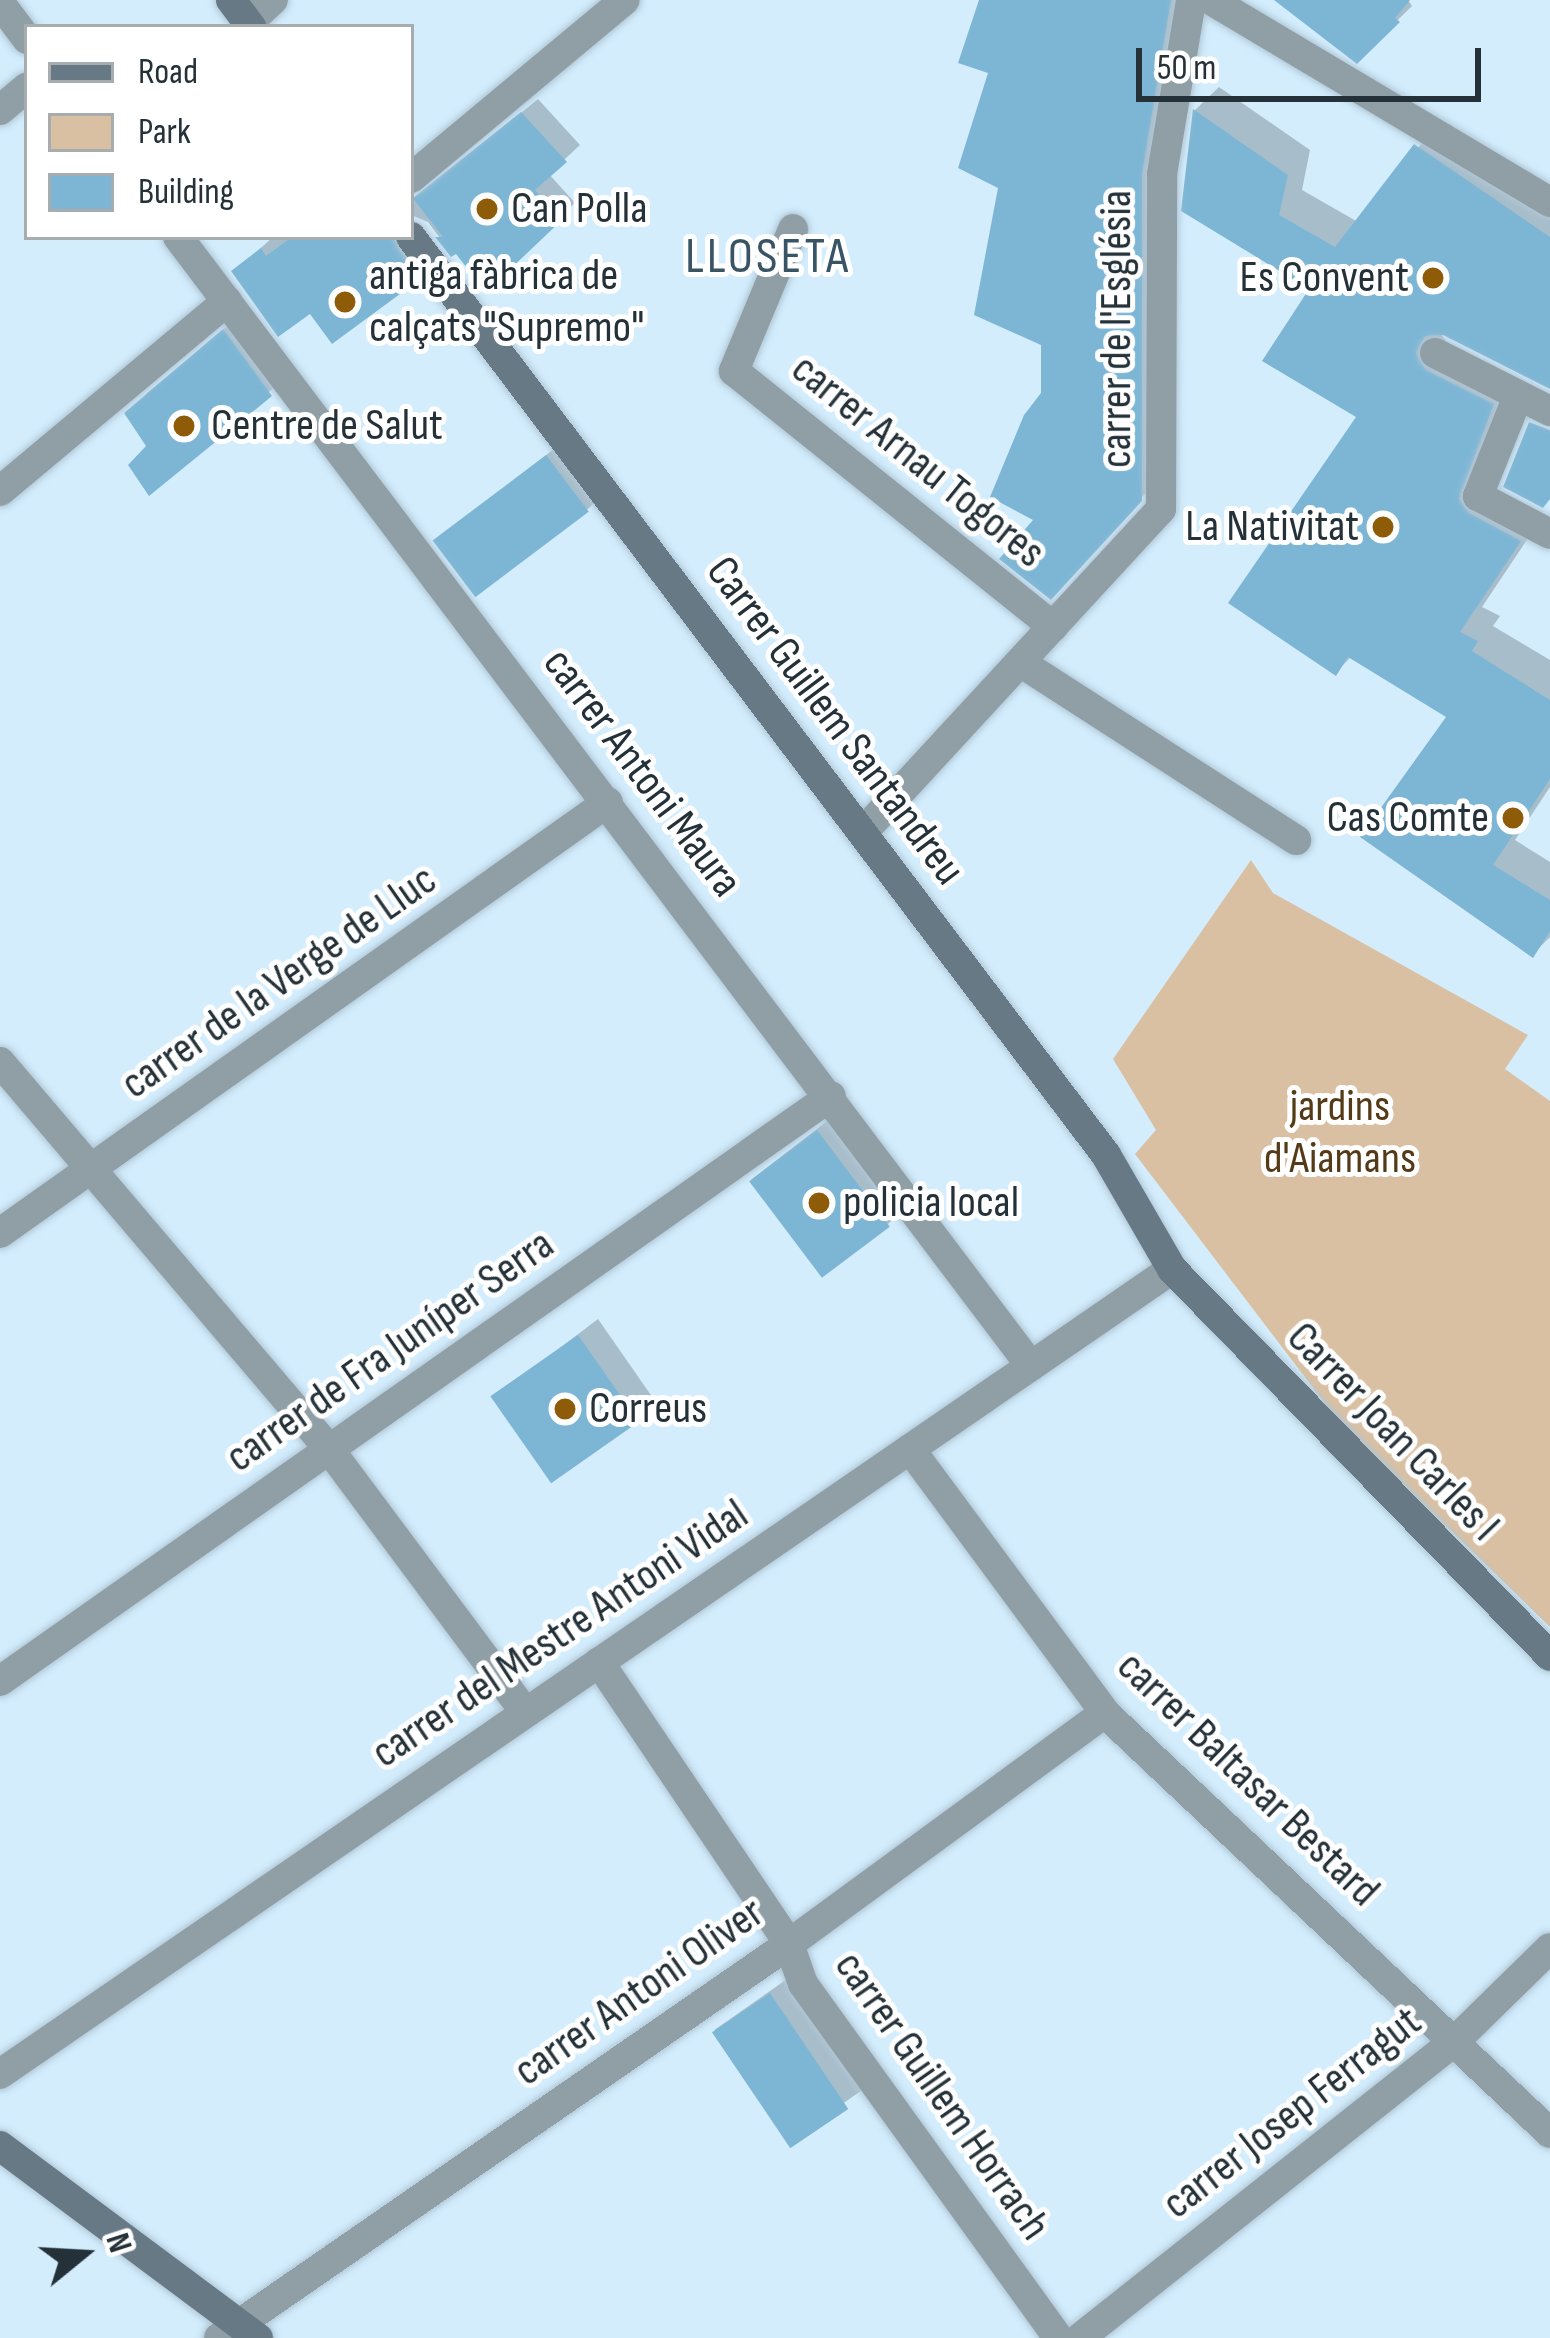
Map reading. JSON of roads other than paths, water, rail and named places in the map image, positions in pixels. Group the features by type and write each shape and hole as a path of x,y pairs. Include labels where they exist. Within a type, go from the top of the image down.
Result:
{"street":[{"path":"243,16 273,0"},
{"path":"414,176 626,0"},
{"name":"carrer de l'Església","path":"863,832 1023,664 1161,509 1162,174 1191,0"},
{"path":"1211,0 1550,202"},
{"path":"0,3 24,35"},
{"path":"0,110 24,90"},
{"name":"carrer Arnau Togores","path":"793,229 734,371 1053,627"},
{"name":"carrer Antoni Maura","path":"180,240 831,1096 1030,1366"},
{"name":"Carrer Guillem Santandreu","path":"413,240 1106,1154 1172,1269"},
{"path":"0,491 227,301"},
{"path":"1435,353 1550,411"},
{"path":"1518,396 1478,496 1550,534"},
{"path":"1023,664 1296,840"},
{"name":"carrer de la Verge de Lluc","path":"0,1233 608,802"},
{"path":"0,1062 329,1448 525,1712"},
{"name":"carrer de Fra Juníper Serra","path":"0,1681 831,1096"},
{"name":"carrer del Mestre Antoni Vidal","path":"0,2074 1172,1269"},
{"name":"Carrer Joan Carles I","path":"1172,1269 1550,1656"},
{"name":"carrer Baltasar Bestard","path":"910,1449 1106,1713 1550,2133"},
{"name":"carrer Guillem Horrach","path":"599,1662 789,1944 802,1984 1058,2338"},
{"name":"carrer Antoni Oliver","path":"238,2334 1106,1713"},
{"name":"carrer Josep Ferragut","path":"1080,2338 1454,2042 1550,1948"},
{"path":"0,2146 238,2334"}],"place":[{"name":"Can Polla","path":"487,209"},
{"name":"Es Convent","path":"1433,278"},
{"name":"antiga fàbrica de calçats \"Supremo\"","path":"345,302"},
{"name":"Centre de Salut","path":"184,426"},
{"name":"La Nativitat","path":"1383,527"},
{"name":"Cas Comte","path":"1513,818"},
{"name":"policia local","path":"819,1203"},
{"name":"Correus","path":"565,1409"}],"district":[{"name":"LLOSETA","path":"768,257"}],"park label":[{"name":"jardins d'Aiamans","path":"1340,1133"}]}
